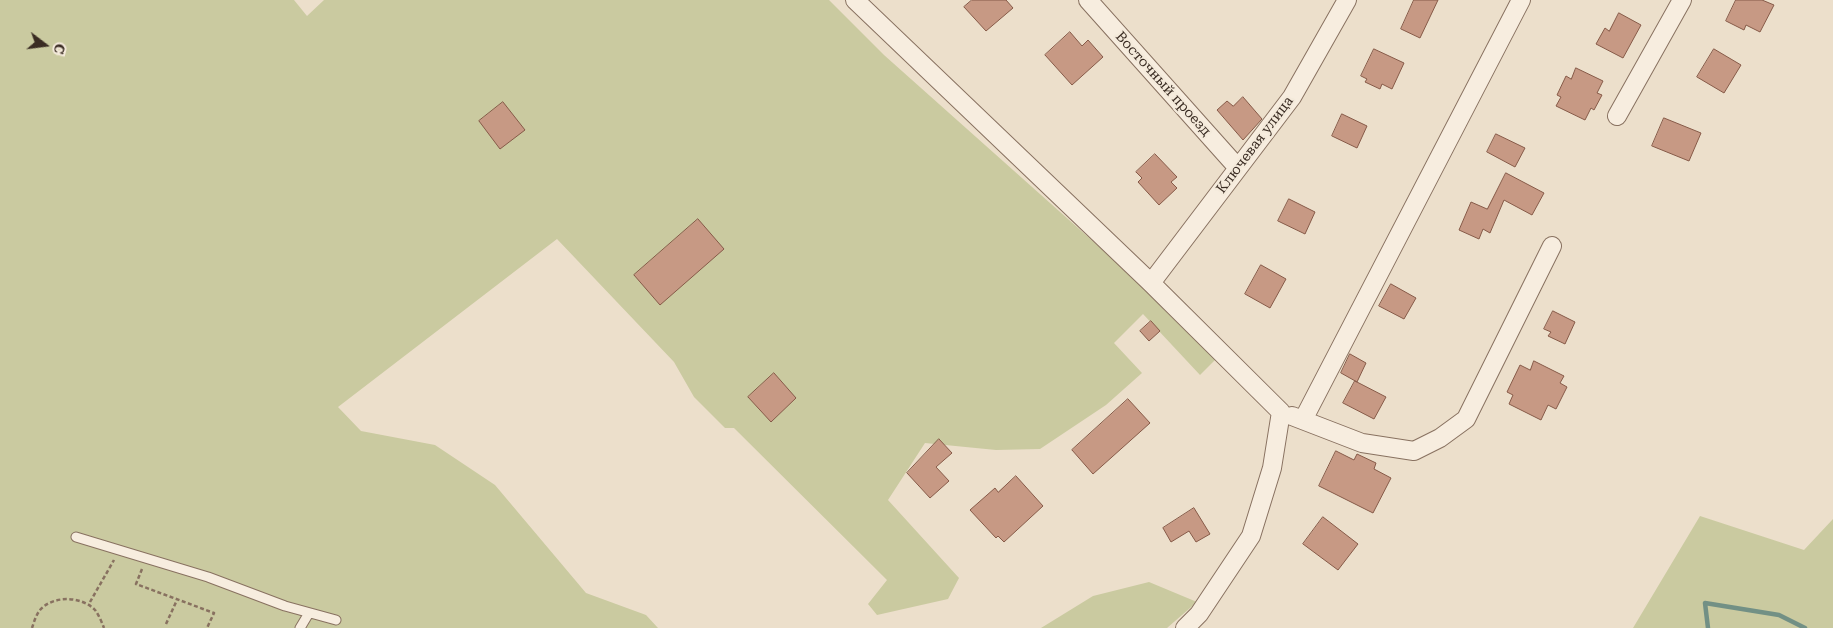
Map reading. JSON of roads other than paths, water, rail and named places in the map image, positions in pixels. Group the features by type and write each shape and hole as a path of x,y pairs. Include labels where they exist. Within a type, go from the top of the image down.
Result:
{"street":[{"path":"855,0 1151,282 1281,412 1362,443 1414,451 1440,438 1466,418 1552,246"},
{"name":"Восточный проезд","path":"1088,0 1238,168"},
{"name":"Ключевая улица","path":"1151,282 1292,97 1347,0"},
{"path":"1303,420 1521,0"},
{"path":"1617,116 1682,0"},
{"path":"1185,628 1199,614 1251,536 1272,468 1281,412"}],"lane":[{"path":"76,536 309,613 336,620"},
{"path":"300,628 309,613"}],"waterway":[{"path":"1708,628 1705,603 1779,615 1805,628"}]}
